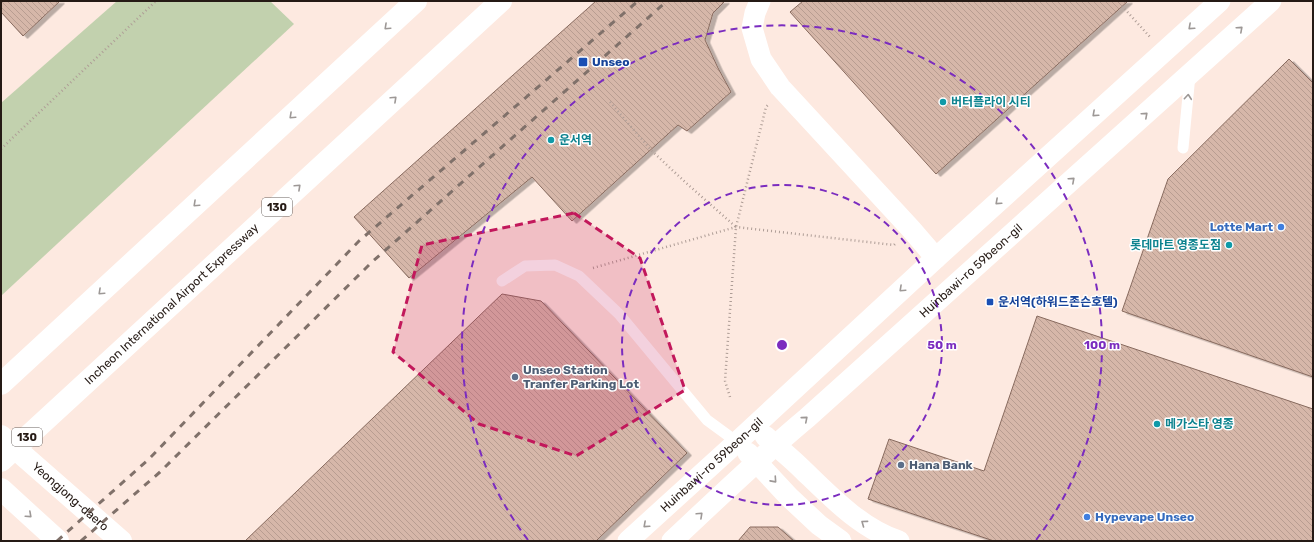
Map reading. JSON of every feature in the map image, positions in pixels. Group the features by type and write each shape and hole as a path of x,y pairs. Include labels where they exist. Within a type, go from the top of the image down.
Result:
{"main road":[{"path":"5,381 416,1"},
{"name":"Incheon International Airport Expressway","path":"1,461 501,1"},
{"name":"Yeongjong-daero","path":"1,436 121,541"},
{"path":"1,489 58,541"}],"street":[{"path":"760,1 752,28 760,59 780,87 936,258"},
{"name":"Huinbawi-ro 59beon-gil","path":"628,541 936,258 1220,1"},
{"name":"Huinbawi-ro 59beon-gil","path":"672,541 758,462 775,444 807,418 1271,1"},
{"path":"754,426 841,506 868,526 899,541"},
{"path":"737,442 758,462 789,498 819,525 841,541"}],"lane":[{"path":"1183,148 1190,74"},
{"path":"502,281 525,266 555,265 579,276 619,314 707,420 737,442"}],"path":[{"path":"1,149 156,1"},
{"path":"1122,6 1163,52"},
{"path":"730,397 725,381 736,227 766,107 780,87"},
{"path":"610,102 651,150 736,227"},
{"path":"579,276 593,268 736,227 894,245 911,229"}],"highlighted area":[{"path":"574,213 640,258 685,390 576,456 479,424 393,352 422,245"}],"green space":[{"path":"117,1 270,1 294,24 1,296 1,103"}],"building":[{"path":"1,1 60,1 23,36 1,12"},
{"name":"운서역","path":"596,1 725,1 713,13 705,40 731,92 687,131 678,125 572,221 532,177 409,278 354,217"},
{"name":"버터플라이 시티","path":"803,1 1128,1 936,174 790,12"},
{"name":"롯데마트 영종도점","path":"1289,59 1313,83 1313,377 1122,311 1168,179"},
{"name":"Unseo Station Tranfer Parking Lot","path":"502,294 541,301 687,453 596,541 245,541"},
{"name":"메가스타 영종","path":"1037,316 1313,409 1313,541 994,541 868,499 889,439 984,471"},
{"path":"750,527 778,527 794,541 738,541"}],"railway":[{"path":"57,541 149,459 359,241 638,1"},
{"path":"81,541 160,472 372,262 667,1"}],"place":[{"name":"Unseo","path":"583,62"},
{"name":"버터플라이 시티","path":"943,102"},
{"name":"운서역","path":"551,140"},
{"name":"Lotte Mart","path":"1281,227"},
{"name":"롯데마트 영종도점","path":"1229,245"},
{"name":"운서역(하워드존슨호텔)","path":"990,302"},
{"name":"Unseo Station Tranfer Parking Lot","path":"515,377"},
{"name":"메가스타 영종","path":"1157,424"},
{"name":"Hana Bank","path":"901,465"},
{"name":"Hypevape Unseo","path":"1087,517"}]}
